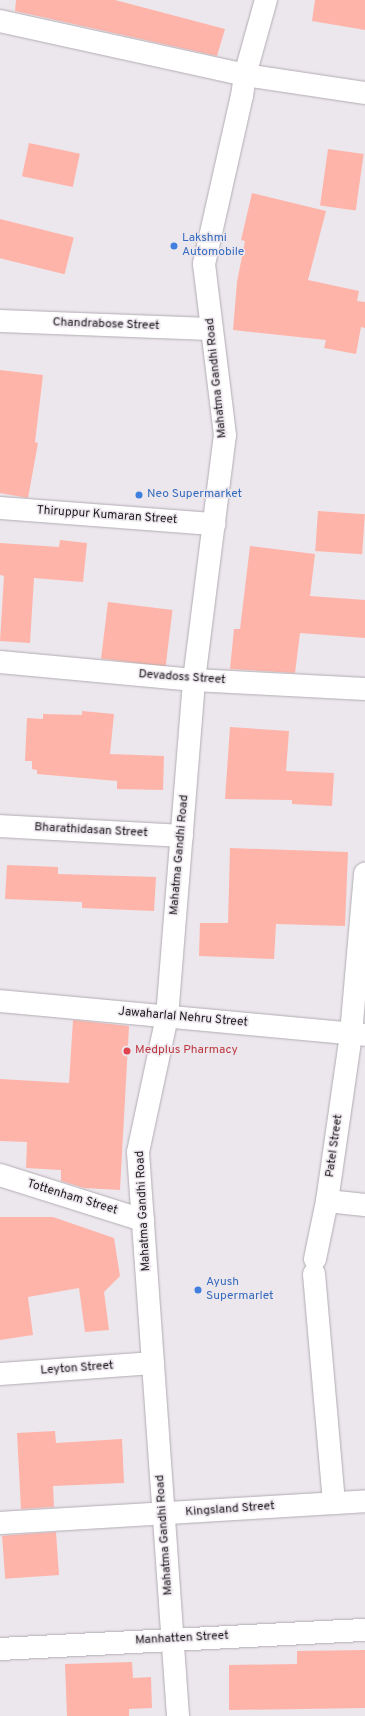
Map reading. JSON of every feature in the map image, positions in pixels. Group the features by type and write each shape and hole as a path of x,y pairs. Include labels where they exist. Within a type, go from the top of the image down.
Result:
{"street":[{"name":"Mahatma Gandhi Road","path":"178,1716 138,1152 167,1017 194,680 224,435 204,264 242,96 245,75 266,0"},
{"path":"0,21 245,75 365,94"},
{"name":"Chandrabose Street","path":"0,322 212,329"},
{"name":"Thiruppur Kumaran Street","path":"0,508 214,524"},
{"name":"Devadoss Street","path":"0,662 194,680 365,689"},
{"name":"Bharathidasan Street","path":"0,826 182,836"},
{"name":"Patel Street","path":"334,1503 315,1266 358,1035 365,874"},
{"name":"Jawaharlal Nehru Street","path":"0,1001 358,1035"},
{"name":"Tottenham Street","path":"0,1175 143,1220"},
{"path":"327,1201 365,1205"},
{"name":"Leyton Street","path":"0,1374 153,1363"},
{"name":"Kingsland Street","path":"0,1523 163,1515 365,1501"},
{"name":"Manhatten Street","path":"0,1649 365,1630"}],"building":[{"path":"16,0 115,0 225,29 217,56 15,11"},
{"path":"315,0 365,0 365,30 312,21"},
{"path":"29,143 80,154 73,187 22,176"},
{"path":"328,149 364,154 356,210 320,205"},
{"path":"252,193 326,211 308,280 359,291 357,301 365,302 365,328 361,327 356,354 324,348 326,340 233,330 237,282 245,241 241,240"},
{"path":"0,219 74,237 65,274 0,258"},
{"path":"0,370 43,375 35,442 38,443 28,498 0,493"},
{"path":"318,511 365,514 362,554 315,551"},
{"path":"60,540 87,543 83,582 34,578 30,643 0,641 4,576 0,575 0,543 59,547"},
{"path":"250,546 315,554 310,596 365,600 365,638 300,633 295,673 230,669 234,629 240,629"},
{"path":"108,602 173,610 166,666 101,659"},
{"path":"82,711 114,714 110,754 164,756 163,790 117,789 117,781 37,774 37,770 32,769 32,761 25,761 27,718 43,719 43,714 82,715"},
{"path":"230,727 289,731 286,771 334,773 332,806 292,804 292,800 225,799"},
{"path":"230,848 348,852 345,926 276,924 274,959 199,956 200,923 228,923"},
{"path":"7,865 58,867 58,874 156,877 154,911 82,908 82,902 5,899"},
{"path":"73,1020 129,1026 120,1190 84,1188 61,1181 61,1170 26,1168 27,1142 0,1141 0,1079 69,1083"},
{"path":"0,1217 53,1217 114,1238 120,1276 104,1292 109,1330 85,1332 79,1288 28,1297 33,1335 0,1340"},
{"path":"55,1431 56,1443 122,1439 124,1483 53,1486 54,1507 21,1509 17,1433"},
{"path":"56,1532 59,1575 5,1579 2,1536"},
{"path":"365,1650 365,1708 229,1710 229,1665 297,1664 297,1651"},
{"path":"132,1662 133,1678 151,1677 152,1708 129,1709 129,1716 67,1716 65,1664"}],"place":[{"name":"Lakshmi Automobile","path":"174,246"},
{"name":"Neo Supermarket","path":"139,495"},
{"name":"Medplus Pharmacy","path":"127,1051"},
{"name":"Ayush Supermarlet","path":"198,1290"}]}
